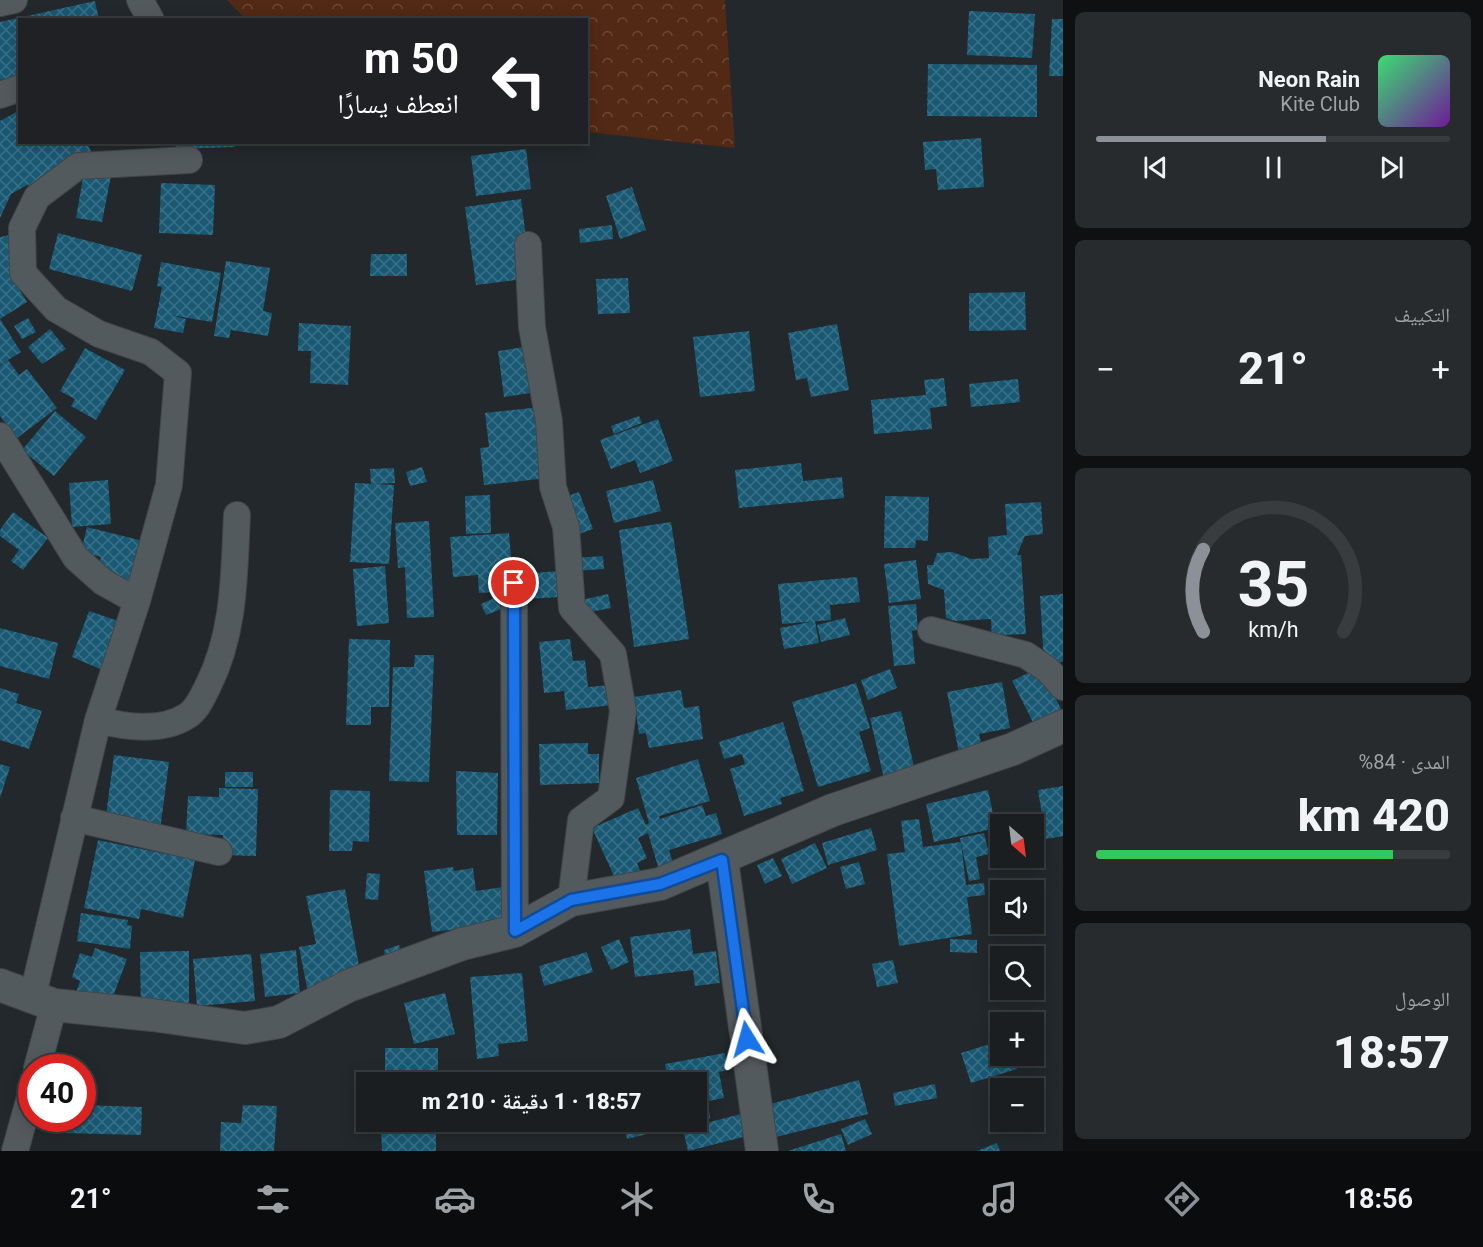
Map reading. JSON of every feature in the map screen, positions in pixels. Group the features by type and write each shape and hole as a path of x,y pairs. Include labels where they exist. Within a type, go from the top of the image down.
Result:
{"street":[{"path":"0,3 14,0"},
{"path":"140,0 150,18"},
{"path":"0,95 18,89"},
{"path":"38,1054 43,1002 74,818 98,720 137,601 169,485 178,373 151,352 99,334 56,309 23,273 22,228 36,197 78,166 189,160"},
{"path":"528,245 532,327 549,421 553,487 566,527 572,608 613,654 623,711 611,798 581,820 571,900"},
{"path":"0,436 76,558 103,582 137,601"},
{"path":"98,720 133,727 173,723 197,707 222,654 231,617 237,515"},
{"path":"514,583 515,931"},
{"path":"931,630 1026,655 1047,670 1063,687"},
{"path":"0,985 43,1002 245,1028 279,1022 348,986 462,944 515,931 571,900 660,884 722,860 833,810 1013,749 1063,726"},
{"path":"74,818 219,852"},
{"path":"722,860 762,1151"},
{"path":"15,1151 20,1132"}],"green space":[{"path":"227,0 725,0 735,148 588,132 588,18 244,18"}],"building":[{"path":"95,1 99,18 18,18"},
{"path":"969,11 1035,14 1032,58 967,55"},
{"path":"18,18 18,76 0,80 0,22"},
{"path":"1052,19 1063,19 1063,76 1049,76"},
{"path":"928,64 1037,65 1037,117 927,116"},
{"path":"18,111 18,144 87,144 92,153 22,200 29,184 11,194 0,218 0,121"},
{"path":"981,138 984,187 938,190 936,169 925,170 923,142"},
{"path":"176,144 235,144 235,147 176,149"},
{"path":"526,149 531,189 476,196 471,156"},
{"path":"85,166 112,171 102,222 76,218"},
{"path":"161,183 215,185 213,235 159,233"},
{"path":"632,187 646,230 620,239 606,196"},
{"path":"521,199 526,237 523,279 476,285 465,207"},
{"path":"612,225 613,239 580,243 579,229"},
{"path":"58,233 142,255 132,291 49,269"},
{"path":"10,235 20,291 27,302 0,319 0,237"},
{"path":"371,254 407,254 407,276 370,276"},
{"path":"226,261 270,268 263,311 272,313 268,336 231,330 229,338 214,336"},
{"path":"161,262 221,273 212,322 170,315 186,319 183,333 154,328 162,287 157,286"},
{"path":"628,278 630,313 598,314 596,279"},
{"path":"1025,292 1026,330 969,331 969,293"},
{"path":"28,318 36,332 22,339 14,326"},
{"path":"0,319 21,352 0,365"},
{"path":"299,323 351,326 348,385 310,383 311,351 298,351"},
{"path":"837,324 849,390 811,397 807,378 796,380 788,333"},
{"path":"50,329 66,349 42,364 28,347"},
{"path":"749,331 755,391 700,397 693,337"},
{"path":"524,347 530,393 504,397 498,351"},
{"path":"85,348 125,370 96,420 71,406 75,399 60,391"},
{"path":"8,360 19,375 27,369 57,408 17,438 0,416 0,366"},
{"path":"944,378 947,406 930,408 932,429 874,434 871,400 926,395 924,380"},
{"path":"1018,379 1020,402 971,407 969,384"},
{"path":"541,407 548,478 484,485 480,448 489,447 485,413"},
{"path":"55,411 86,437 54,476 22,450"},
{"path":"639,416 642,423 614,434 611,426"},
{"path":"658,419 673,461 640,473 635,460 611,469 600,440"},
{"path":"801,463 803,481 842,477 844,498 739,508 735,470"},
{"path":"422,467 427,482 410,486 406,472"},
{"path":"394,468 395,483 371,484 370,469"},
{"path":"108,480 111,524 72,527 69,483"},
{"path":"653,480 661,511 614,523 606,491"},
{"path":"355,483 394,485 389,564 350,562"},
{"path":"579,492 593,529 576,535 562,498"},
{"path":"490,495 491,533 466,534 465,496"},
{"path":"885,496 929,497 928,541 916,540 915,548 884,548"},
{"path":"1041,502 1043,534 1025,536 1017,555 1021,555 1026,634 1002,635 999,643 992,640 991,619 955,621 946,618 944,590 928,584 927,565 933,565 937,553 952,552 971,559 989,558 988,537 1007,535 1005,504"},
{"path":"13,512 48,538 23,570 11,561 19,550 0,536 0,530"},
{"path":"429,521 434,617 407,618 405,567 398,568 395,523"},
{"path":"671,522 689,639 634,647 619,530"},
{"path":"87,527 147,542 136,584 97,575 101,557 81,552"},
{"path":"509,533 512,568 493,570 495,592 479,593 478,575 453,577 450,537"},
{"path":"603,556 604,569 574,571 573,558"},
{"path":"916,560 921,599 889,603 884,564"},
{"path":"385,566 389,623 357,626 353,569"},
{"path":"558,571 560,597 526,599 524,574"},
{"path":"857,577 860,602 830,605 831,620 782,624 778,584"},
{"path":"608,594 611,608 585,613 582,600"},
{"path":"1063,594 1063,662 1044,663 1040,596"},
{"path":"499,596 504,608 486,615 481,604"},
{"path":"916,604 918,630 912,631 915,664 894,666 888,606"},
{"path":"89,611 124,623 105,671 72,657"},
{"path":"845,618 850,635 821,642 817,625"},
{"path":"815,621 819,643 784,649 780,628"},
{"path":"0,628 58,643 49,679 0,666"},
{"path":"349,639 390,640 389,707 371,707 371,725 346,725"},
{"path":"570,639 573,661 585,660 588,687 611,685 613,705 566,710 564,691 544,693 539,642"},
{"path":"415,655 434,655 429,782 389,781 393,667 414,667"},
{"path":"1040,667 1063,713 1039,734 1012,681"},
{"path":"890,669 897,688 868,700 861,680"},
{"path":"1002,682 1010,728 979,734 982,749 959,753 947,692"},
{"path":"856,683 870,728 859,732 871,771 818,787 792,702"},
{"path":"0,688 19,694 16,703 42,711 29,749 0,740"},
{"path":"681,690 684,708 699,706 703,739 649,748 646,733 639,734 634,697"},
{"path":"901,711 916,775 885,783 870,718"},
{"path":"783,722 804,791 780,798 782,804 744,816 730,769 745,764 742,754 724,759 719,742"},
{"path":"588,743 588,754 599,754 599,783 540,785 539,744"},
{"path":"114,755 169,762 160,830 105,823"},
{"path":"698,759 710,801 659,816 660,819 702,805 706,816 716,813 722,834 669,850 674,866 659,870 648,833 638,838 647,858 637,863 642,876 619,887 592,828 638,808 646,825 649,823 636,778"},
{"path":"0,764 10,767 0,798"},
{"path":"456,771 498,773 497,835 457,835"},
{"path":"225,772 253,772 253,787 225,787"},
{"path":"1063,786 1063,836 1046,839 1044,814 1042,814 1038,790"},
{"path":"219,788 258,789 256,856 222,855 223,835 186,834 188,796 219,797"},
{"path":"330,790 370,791 369,842 353,841 352,851 329,851"},
{"path":"988,790 993,814 990,814 990,829 934,842 926,804"},
{"path":"919,819 923,847 961,842 966,885 984,883 985,895 967,897 972,934 899,946 887,854 905,852 901,821"},
{"path":"871,828 877,850 828,865 822,843"},
{"path":"984,833 989,854 976,857 980,879 969,881 960,838"},
{"path":"98,840 195,860 183,918 141,909 139,919 84,908"},
{"path":"815,843 827,868 792,884 781,859"},
{"path":"773,858 782,876 765,884 757,865"},
{"path":"859,862 865,884 846,889 840,867"},
{"path":"453,867 454,871 473,868 476,891 503,887 508,923 432,932 424,871"},
{"path":"367,873 380,874 378,900 365,899"},
{"path":"345,889 361,977 307,988 299,947 316,944 306,896"},
{"path":"81,913 128,920 127,925 132,926 130,949 77,941"},
{"path":"690,929 693,954 716,951 720,983 695,986 693,970 635,977 630,937"},
{"path":"619,939 629,962 611,970 601,947"},
{"path":"950,939 977,940 977,953 950,952"},
{"path":"399,945 403,957 387,962 384,950"},
{"path":"95,948 127,959 109,1007 75,995 80,981 72,977 80,953 92,957"},
{"path":"296,950 300,993 265,997 260,954"},
{"path":"189,951 189,1010 141,1011 140,952"},
{"path":"587,952 593,972 544,986 539,966"},
{"path":"251,954 255,1001 197,1006 193,959"},
{"path":"893,960 898,983 877,987 872,964"},
{"path":"522,973 528,1041 498,1044 499,1056 477,1059 470,977"},
{"path":"445,993 455,1034 414,1044 404,1003"},
{"path":"990,1044 990,1066 1016,1066 1017,1069 971,1083 961,1053"},
{"path":"385,1048 438,1048 438,1072 385,1072"},
{"path":"725,1053 728,1070 719,1072 724,1098 708,1101 710,1118 707,1118 707,1072 666,1072 665,1064"},
{"path":"859,1080 868,1114 776,1137 767,1105"},
{"path":"935,1084 937,1098 895,1106 893,1093"},
{"path":"96,1105 142,1107 141,1135 63,1133 96,1132"},
{"path":"243,1105 277,1106 274,1151 220,1151 221,1122 241,1123"},
{"path":"741,1114 747,1136 688,1151 684,1132 707,1132 707,1123"},
{"path":"865,1119 872,1134 848,1145 841,1129"},
{"path":"381,1132 436,1132 436,1151 382,1151"},
{"path":"625,1132 647,1132 647,1134 627,1139"},
{"path":"841,1134 846,1151 788,1151"},
{"path":"997,1143 1000,1151 977,1151"}],"route":[{"path":"514,583 515,931 571,900 660,884 722,860 747,1039"}]}
